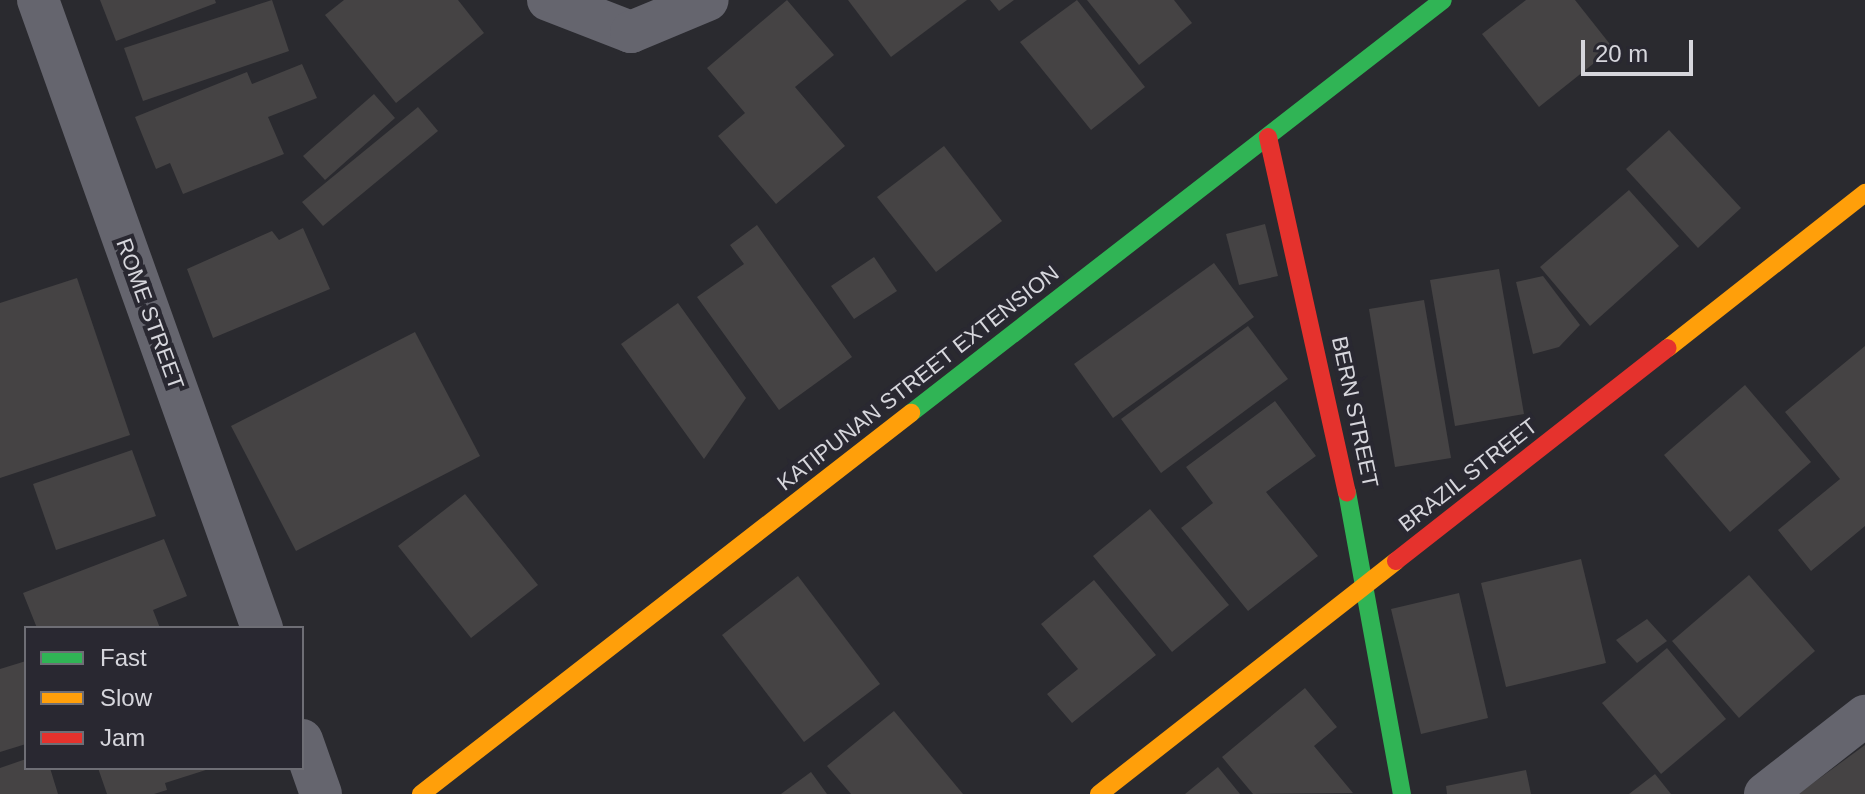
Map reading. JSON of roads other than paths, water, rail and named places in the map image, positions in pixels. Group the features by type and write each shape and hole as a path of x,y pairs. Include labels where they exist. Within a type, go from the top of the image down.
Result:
{"street":[{"name":"ROME STREET","path":"38,0 261,626"},
{"path":"548,0 631,32 708,0"},
{"name":"KATIPUNAN STREET EXTENSION","path":"421,794 1443,0"},
{"name":"BERN STREET","path":"1268,137 1368,584 1402,794"},
{"name":"BRAZIL STREET","path":"1099,794 1865,193"},
{"path":"1765,794 1865,716"},
{"path":"304,746 321,794"}]}
